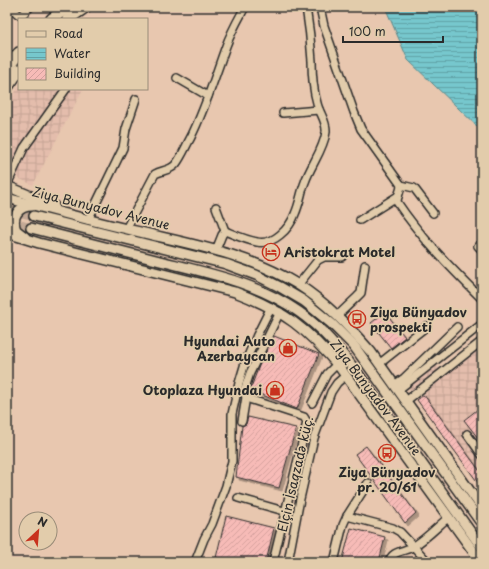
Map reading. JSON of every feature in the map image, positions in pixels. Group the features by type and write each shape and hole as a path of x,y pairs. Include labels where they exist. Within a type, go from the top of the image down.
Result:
{"highway":[{"path":"53,18 67,7"},
{"path":"69,18 85,7"},
{"path":"7,68 18,54"},
{"path":"7,87 18,71"}],"main road":[{"path":"7,185 88,220"},
{"name":"Ziya Bunyadov Avenue","path":"7,198 88,220 244,258 261,265 298,285 324,304 371,352 482,508"},
{"path":"36,206 27,206 19,210 16,214 14,222 16,230 19,234 39,243"},
{"name":"Ziya Bunyadov Avenue","path":"34,216 214,261 244,270 280,286 317,310 343,335 362,357 482,524"},
{"name":"Ziya Bunyadov Avenue","path":"31,228 223,277 251,286 275,298 308,319 334,344 356,371 434,480 480,555"},
{"name":"Ziya Bunyadov Avenue","path":"7,233 39,243 219,287 250,298 276,310 297,324 317,341 346,375 449,517 480,555"},
{"path":"276,310 311,331 335,350 356,371"},
{"path":"317,310 340,326 371,352"},
{"path":"452,465 482,520"}],"street":[{"path":"10,7 18,14 22,15 30,7"},
{"path":"126,229 155,174 164,172 171,168 176,164 182,155 199,120 226,46 245,7"},
{"path":"216,207 225,231 258,243 273,240 285,230 295,216 305,182 322,144 326,131 324,118 319,110 312,77 309,26 306,7"},
{"path":"320,7 324,26 361,129 401,185 397,202 435,252 482,299"},
{"path":"177,78 208,96"},
{"path":"7,185 24,148 65,90"},
{"path":"88,220 123,148 125,133 136,99"},
{"path":"284,113 319,110"},
{"path":"401,185 414,188 433,213"},
{"path":"360,220 398,196"},
{"path":"216,250 225,231"},
{"path":"298,285 318,260 324,257 342,257"},
{"path":"337,316 361,293 365,265"},
{"path":"242,421 246,397 244,391 276,310"},
{"path":"195,562 212,524 226,486 232,461 232,414 245,363 257,335 276,310"},
{"path":"396,387 482,324"},
{"path":"379,364 427,326"},
{"path":"396,387 457,327"},
{"path":"406,401 482,341 473,331"},
{"path":"312,403 327,374 337,364"},
{"name":"Elçin İsaqzadə küç.","path":"288,562 314,438 331,392 337,383 346,375"},
{"path":"246,397 304,417 307,422 284,511 273,562"},
{"path":"467,434 482,455"},
{"path":"334,562 342,525 346,516 368,483"},
{"path":"238,498 284,511"},
{"path":"346,516 393,528 400,532 428,562"},
{"path":"389,562 390,557 396,552 414,546 449,517"}],"shaded area":[{"path":"18,88 18,90 82,90 33,185 7,173 7,106"},
{"path":"482,337 482,474 424,395 417,400 408,386 436,365 440,370"}],"water":[{"path":"385,7 482,7 482,131 408,60"}],"building":[{"path":"385,312 405,337 391,348 371,323"},
{"path":"274,336 319,354 297,409 250,390 259,366"},
{"path":"424,395 482,474 482,488 417,400"},
{"path":"482,406 482,443 464,420"},
{"path":"248,417 296,428 279,488 236,477 242,426 246,424"},
{"path":"366,446 416,513 405,523 355,454"},
{"path":"226,516 274,528 266,562 215,562"},
{"path":"351,528 385,537 379,562 342,562"}],"tunnel":[{"path":"7,209 34,216"},
{"path":"7,221 31,228"}],"place":[{"name":"Aristokrat Motel","path":"271,252"},
{"name":"Ziya Bünyadov prospekti","path":"357,319"},
{"name":"Hyundai Auto Azerbaycan","path":"288,348"},
{"name":"Otoplaza Hyundai","path":"275,390"},
{"name":"Ziya Bünyadov pr. 20/61","path":"387,453"}]}
